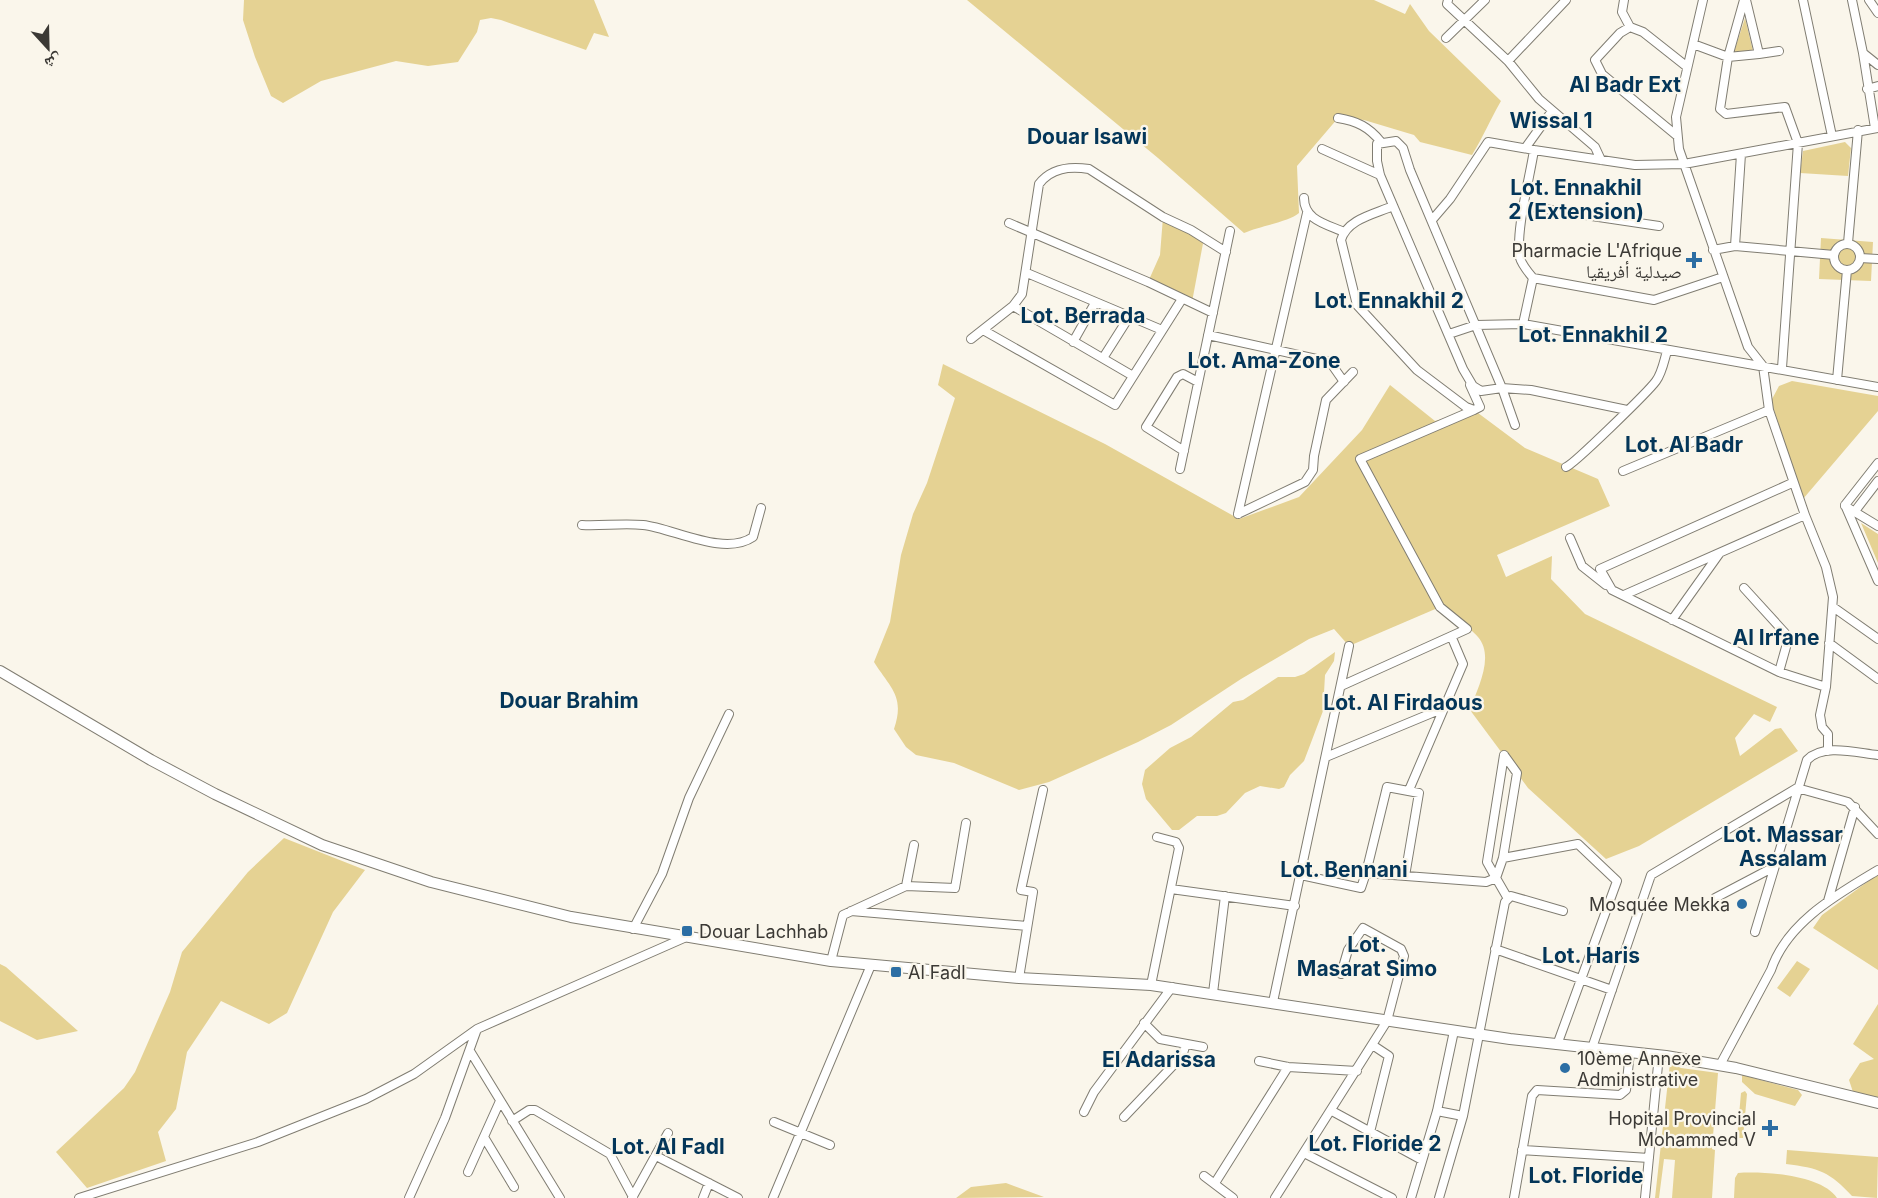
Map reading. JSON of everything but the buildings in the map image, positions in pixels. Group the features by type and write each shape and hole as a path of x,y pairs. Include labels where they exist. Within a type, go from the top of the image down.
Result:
{"street":[{"path":"1448,0 1447,4 1508,60 1539,99 1595,147 1602,160"},
{"path":"1446,38 1485,0"},
{"path":"1508,60 1566,0"},
{"path":"1703,0 1686,66 1676,117 1676,135 1713,250 1748,346 1763,366 1769,410 1792,483 1831,584 1833,607 1826,687 1820,714 1822,727 1828,734 1828,751"},
{"path":"1745,0 1759,54"},
{"path":"1745,0 1728,57 1719,105 1722,112 1726,114 1785,107 1798,143 1782,368"},
{"path":"1803,0 1832,136"},
{"path":"1432,220 1450,199 1488,142 1635,165 1684,164 1876,128 1852,0"},
{"path":"1869,0 1878,13"},
{"path":"1622,1 1622,12 1630,27 1643,32 1686,66"},
{"path":"1630,27 1620,33 1596,57 1595,63 1602,74 1676,135"},
{"path":"1693,44 1728,57 1779,51"},
{"path":"1863,53 1878,65"},
{"path":"1867,89 1878,86"},
{"path":"1523,324 1533,278 1520,258 1530,148 1552,111"},
{"path":"1338,118 1371,129 1381,142"},
{"path":"1848,243 1858,130"},
{"path":"1477,408 1449,334 1380,175 1375,148 1381,142 1396,141 1403,148 1502,388 1515,425"},
{"path":"1322,149 1380,175"},
{"path":"1734,246 1741,154"},
{"path":"971,339 1013,306 1022,294 1039,184 1046,176 1076,167 1089,169 1163,217 1191,230 1226,252"},
{"path":"1304,198 1308,213 1274,351 1238,514 1305,482 1313,470 1326,400 1353,372"},
{"path":"1393,206 1350,225 1341,240 1357,305 1417,370 1466,407 1477,408"},
{"path":"1524,206 1659,226"},
{"path":"1308,213 1344,232"},
{"path":"1009,223 1213,313"},
{"path":"1180,469 1230,231"},
{"path":"1848,243 1856,246 1860,258 1854,268 1847,270 1837,265 1834,255 1840,245 1848,243"},
{"path":"1713,250 1734,246 1834,255"},
{"path":"1860,258 1878,259"},
{"path":"1838,380 1847,270"},
{"path":"1027,273 1162,330"},
{"path":"1533,278 1654,300 1723,277"},
{"path":"983,330 1114,405 1182,299"},
{"path":"1073,342 1095,303"},
{"path":"1013,306 1132,376"},
{"path":"1103,358 1129,317"},
{"path":"1449,334 1476,324 1523,324 1667,351 1782,368 1878,387"},
{"path":"1208,335 1330,362 1344,382"},
{"path":"1566,467 1572,465 1658,379 1667,351"},
{"path":"1184,451 1146,427 1177,377 1183,374 1198,382"},
{"path":"1467,378 1476,390 1502,388 1531,390 1627,410"},
{"path":"1341,686 1452,638 1467,629 1440,607 1360,459 1477,408"},
{"path":"1623,471 1769,410"},
{"path":"1845,506 1878,463"},
{"path":"1855,511 1878,481"},
{"path":"1609,587 1601,567 1792,483"},
{"path":"1845,506 1878,526"},
{"path":"1845,506 1878,581"},
{"path":"582,525 641,524 719,543 741,541 753,537 761,508"},
{"path":"1624,595 1805,515"},
{"path":"1570,538 1582,566 1609,587 1779,672 1826,687"},
{"path":"1672,620 1719,554"},
{"path":"1744,588 1785,633 1786,647 1779,672"},
{"path":"1833,607 1878,639"},
{"path":"1409,790 1463,664 1452,638"},
{"path":"1829,643 1878,678"},
{"path":"1273,1002 1349,646"},
{"path":"0,671 197,784 322,845 462,890 571,917 684,938 831,961 1018,978 1151,984 1480,1035 1659,1055 1720,1065 1878,1103"},
{"path":"1326,757 1444,708"},
{"path":"633,929 662,874 689,798 729,714"},
{"path":"1755,932 1807,760 1811,756 1828,751 1878,755"},
{"path":"1366,873 1486,882 1496,878 1503,858 1517,773 1504,755 1487,862 1496,878 1508,897 1495,949 1463,1116 1439,1198"},
{"path":"1301,875 1361,888 1386,787 1419,793 1405,876"},
{"path":"1592,1048 1651,875 1797,788 1848,802 1878,834"},
{"path":"1018,978 1034,892 1021,890 1043,790"},
{"path":"1827,901 1855,807"},
{"path":"831,961 843,915 906,886 955,888 966,823"},
{"path":"1151,984 1179,848 1176,842 1157,837"},
{"path":"1503,858 1578,844 1597,864 1616,879 1557,1045"},
{"path":"906,886 914,845"},
{"path":"1715,898 1774,867"},
{"path":"1720,1065 1771,970 1777,953 1827,901 1878,870"},
{"path":"1171,889 1295,906"},
{"path":"1213,993 1225,896"},
{"path":"1508,897 1519,896 1563,910"},
{"path":"851,911 1028,926"},
{"path":"1275,1198 1374,1046 1387,1021 1404,956 1401,949 1363,928 1348,950 1341,974"},
{"path":"79,1198 258,1142 366,1099 414,1074 477,1029 684,938"},
{"path":"1495,949 1611,990"},
{"path":"773,1198 871,965"},
{"path":"1084,1112 1094,1092 1172,987"},
{"path":"1144,1023 1160,1039 1203,1047"},
{"path":"409,1198 445,1118 477,1029"},
{"path":"1411,1198 1437,1111 1454,1031"},
{"path":"1124,1117 1182,1056 1186,1044"},
{"path":"1371,1132 1389,1056 1374,1046"},
{"path":"470,1051 560,1198"},
{"path":"1514,1198 1533,1095 1537,1090 1620,1095 1626,1090 1630,1052"},
{"path":"1645,1198 1659,1055"},
{"path":"1259,1061 1288,1067 1357,1071"},
{"path":"1215,1184 1288,1067"},
{"path":"468,1172 500,1101"},
{"path":"512,1121 529,1110 536,1110 610,1154 633,1197"},
{"path":"1332,1111 1422,1160"},
{"path":"1437,1111 1463,1116"},
{"path":"774,1122 830,1144"},
{"path":"633,1197 668,1133"},
{"path":"484,1137 514,1186"},
{"path":"1522,1150 1649,1158"},
{"path":"1304,1153 1377,1194 1392,1198"},
{"path":"656,1156 738,1198"},
{"path":"1204,1176 1233,1198"},
{"path":"703,1198 709,1183"}],"shaded area":[{"path":"244,0 594,0 609,37 594,33 586,50 501,20 491,18 480,20 477,32 458,62 428,66 396,61 321,81 283,103 271,96 255,57 243,20"},
{"path":"967,0 1374,0 1405,14 1410,4 1429,31 1501,101 1472,155 1420,142 1414,135 1364,120 1338,118 1297,166 1299,213 1288,219 1244,233 1158,158"},
{"path":"1745,18 1753,51 1734,54 1734,52"},
{"path":"1845,142 1851,148 1848,176 1800,173 1803,151"},
{"path":"1163,217 1204,238 1192,302 1148,282 1160,255"},
{"path":"1821,238 1873,242 1871,281 1819,279"},
{"path":"943,364 1105,444 1239,519 1299,497 1362,430 1390,385 1435,421 1474,410 1525,448 1598,479 1610,506 1497,555 1506,577 1552,556 1551,579 1585,614 1777,707 1770,722 1754,714 1735,738 1740,756 1775,729 1781,728 1798,751 1639,846 1606,859 1528,788 1470,710 1485,663 1483,645 1475,633 1440,607 1349,646 1334,629 1309,639 1241,679 1171,725 1049,782 1019,790 954,763 916,755 906,747 894,729 897,718 897,700 891,686 874,662 890,622 901,555 913,514 927,483 955,398 938,385"},
{"path":"1792,381 1878,396 1878,411 1803,499 1771,401 1779,386"},
{"path":"1861,523 1878,534 1878,563"},
{"path":"1335,652 1334,661 1325,675 1323,711 1304,761 1290,775 1284,787 1279,789 1260,786 1245,793 1226,813 1217,816 1197,816 1179,830 1172,830 1146,799 1142,784 1145,770 1170,748 1191,737 1233,702 1243,700 1278,677 1295,677 1304,674"},
{"path":"284,838 365,870 333,912 287,1013 269,1024 221,1001 187,1052 176,1109 158,1132 166,1161 87,1188 56,1152 124,1088 135,1072 170,992 182,952 248,872"},
{"path":"1878,874 1878,970 1813,928 1822,915"},
{"path":"1797,961 1810,969 1790,997 1777,988"},
{"path":"0,964 78,1031 37,1040 0,1021"},
{"path":"1878,1004 1878,1098 1853,1092 1849,1080 1860,1063 1874,1059 1853,1044"},
{"path":"1670,1063 1681,1068 1718,1073 1712,1149 1715,1150 1712,1198 1672,1198 1675,1160 1664,1159 1659,1198 1655,1198"},
{"path":"1742,1075 1798,1090 1802,1095 1795,1106 1755,1094 1742,1082"},
{"path":"1745,1091 1747,1094 1743,1138 1737,1138 1741,1093"},
{"path":"1787,1150 1878,1157 1877,1198 1852,1196 1837,1181 1823,1172 1786,1164"},
{"path":"1738,1173 1777,1174 1806,1179 1830,1190 1837,1198 1734,1198 1735,1178"},
{"path":"1006,1183 1044,1197 956,1198 971,1187"}],"place":[{"name":"Pharmacie L'Afrique صيدلية أفريقيا","path":"1694,260"},
{"name":"Mosquée Mekka","path":"1742,904"},
{"name":"Douar Lachhab","path":"687,931"},
{"name":"Al Fadl","path":"896,972"},
{"name":"10ème Annexe Administrative","path":"1565,1068"},
{"name":"Hopital Provincial Mohammed V","path":"1770,1128"}],"district":[{"name":"Al Badr Ext","path":"1625,84"},
{"name":"Wissal 1","path":"1551,120"},
{"name":"Douar Isawi","path":"1087,136"},
{"name":"Lot. Ennakhil 2 (Extension)","path":"1576,199"},
{"name":"Lot. Ennakhil 2","path":"1389,300"},
{"name":"Lot. Berrada","path":"1083,315"},
{"name":"Lot. Ennakhil 2","path":"1593,334"},
{"name":"Lot. Ama-Zone","path":"1264,360"},
{"name":"Lot. Al Badr","path":"1684,444"},
{"name":"Al Irfane","path":"1776,637"},
{"name":"Douar Brahim","path":"569,700"},
{"name":"Lot. Al Firdaous","path":"1403,702"},
{"name":"Lot. Massar Assalam","path":"1783,846"},
{"name":"Lot. Bennani","path":"1344,869"},
{"name":"Lot. Haris","path":"1591,955"},
{"name":"Lot. Masarat Simo","path":"1367,956"},
{"name":"El Adarissa","path":"1159,1059"},
{"name":"Lot. Floride 2","path":"1375,1143"},
{"name":"Lot. Al Fadl","path":"668,1146"},
{"name":"Lot. Floride","path":"1586,1175"}]}
